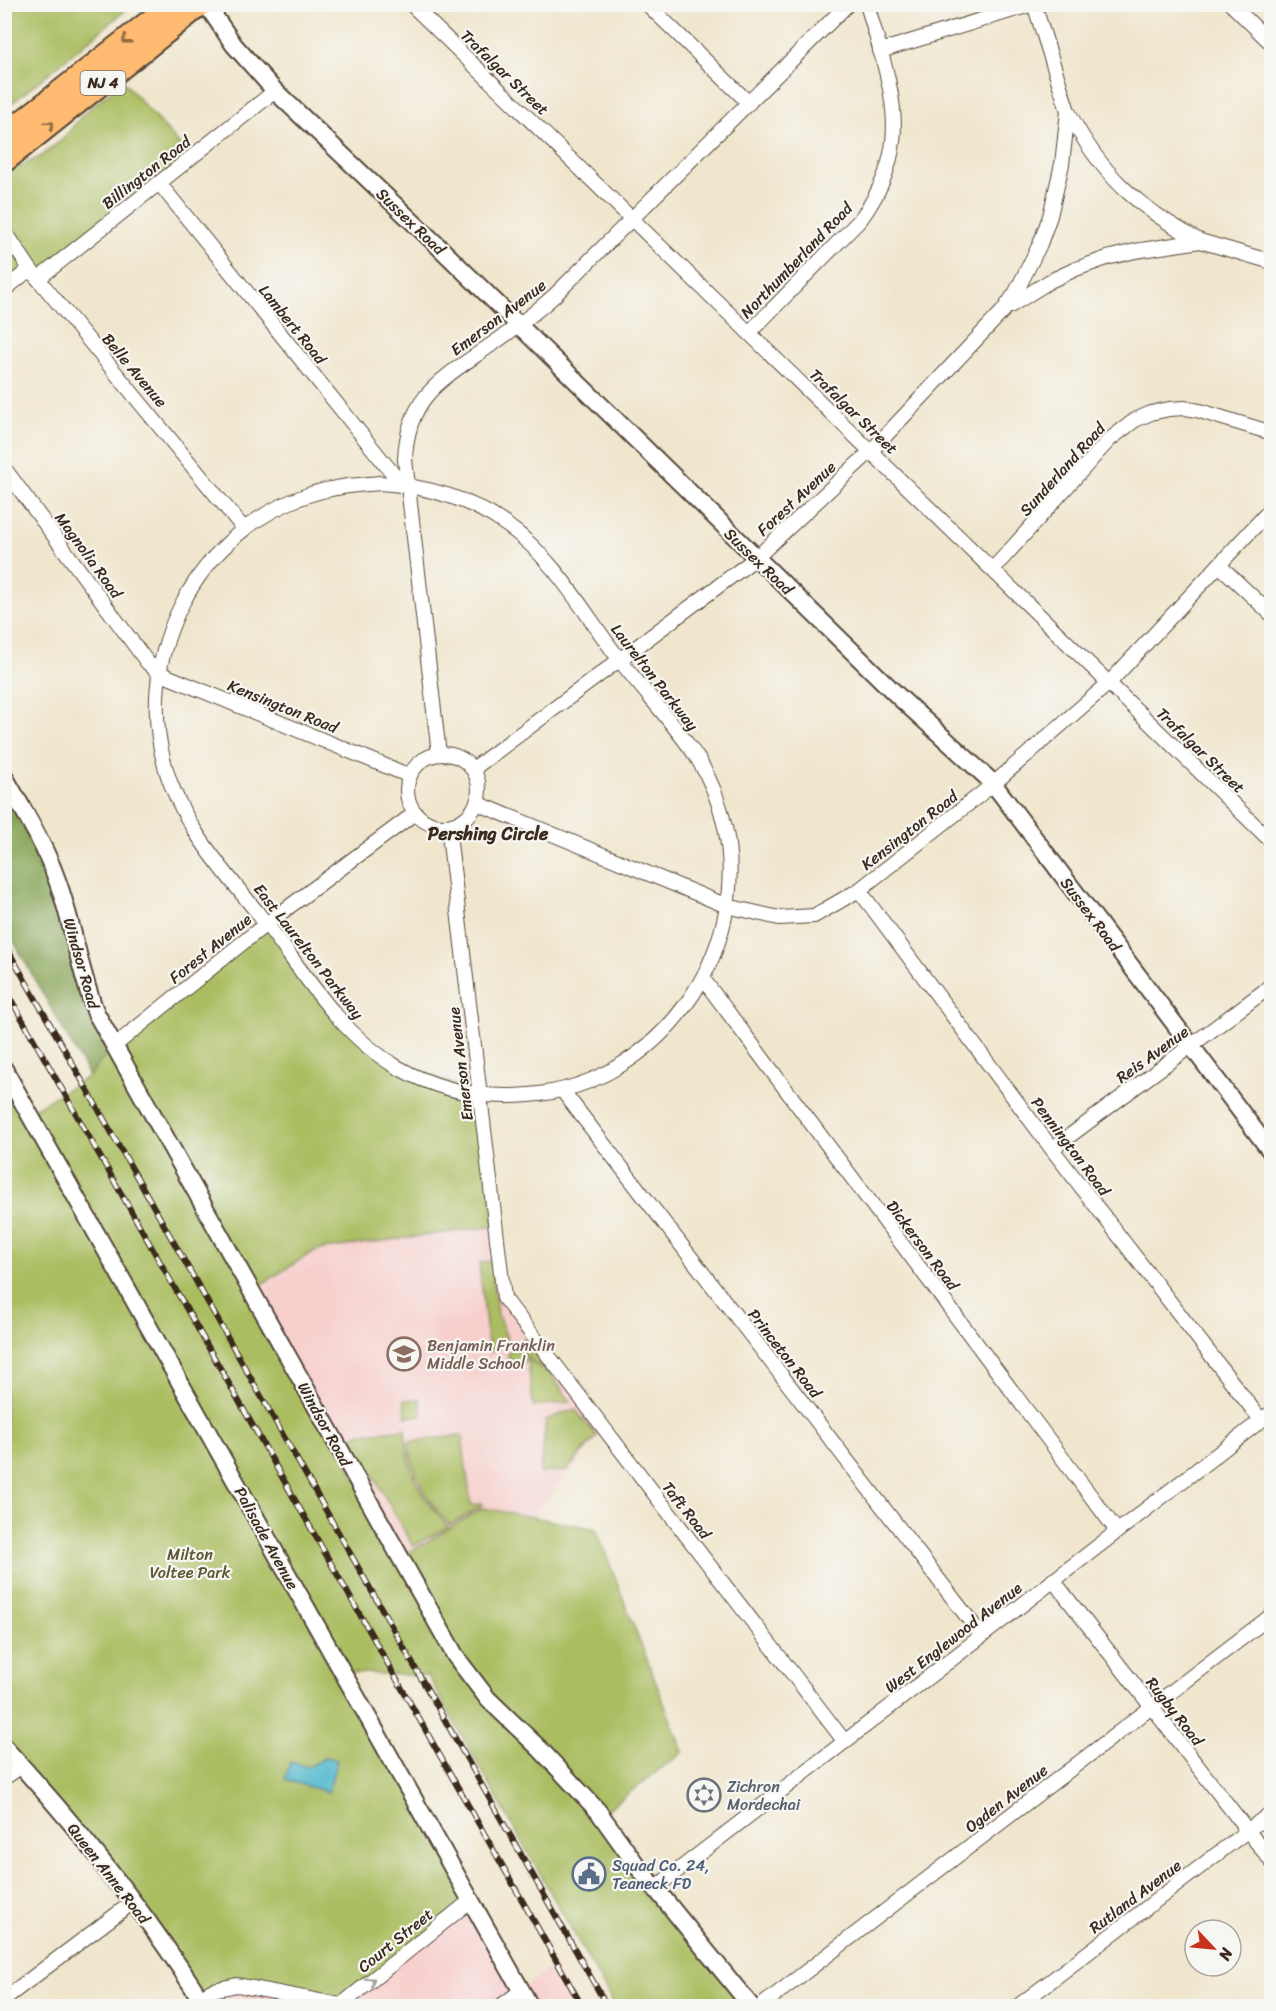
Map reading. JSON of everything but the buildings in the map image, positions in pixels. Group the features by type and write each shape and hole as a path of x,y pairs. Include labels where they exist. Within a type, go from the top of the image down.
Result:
{"highway":[{"name":"NJ 4","path":"4,136 172,4"},
{"name":"NJ 4","path":"4,161 207,8"},
{"path":"4,118 13,118 49,100"}],"street":[{"name":"Trafalgar Street","path":"411,4 1272,842"},
{"path":"647,4 749,103"},
{"name":"Emerson Avenue","path":"439,754 405,485 405,445 410,426 425,397 444,378 519,326 555,295 848,4"},
{"name":"Northumberland Road","path":"749,333 860,220 882,186 889,167 894,144 893,97 867,4"},
{"path":"880,51 1034,4 1068,111 1094,156 1120,185 1150,211 1200,241 1272,262"},
{"path":"1231,4 1272,44"},
{"name":"Sussex Road","path":"207,8 234,45 275,92 519,326 899,697 994,784 1272,1153"},
{"name":"Billington Road","path":"4,290 34,274 159,183 275,92"},
{"path":"1003,310 1028,272 1050,216 1062,164 1068,111"},
{"name":"Lambert Road","path":"159,183 405,485"},
{"name":"Belle Avenue","path":"4,230 34,274 244,529"},
{"path":"1003,310 1050,281 1107,258 1135,251 1200,241"},
{"name":"Forest Avenue","path":"473,769 756,558 871,451 1003,310"},
{"name":"Sunderland Road","path":"993,569 1109,440 1135,420 1151,413 1185,408 1270,428"},
{"name":"Magnolia Road","path":"4,468 147,662"},
{"name":"Laurelton Parkway","path":"244,529 279,507 304,496 353,485 405,485 441,492 466,502 510,527 531,544 549,564 620,660 696,756 717,801 725,827 729,854 728,906 720,939 703,979"},
{"name":"Kensington Road","path":"477,804 728,906 779,918 814,916 859,890 994,784 1109,683 1272,508"},
{"name":"East Laurelton Parkway","path":"244,529 210,560 188,592 172,623 159,673 156,699 160,745 174,793 196,833 342,1022 370,1048 399,1068 423,1080 480,1095 537,1094 562,1089 607,1073 631,1059 671,1025 688,1004 703,979"},
{"path":"1219,565 1272,615"},
{"name":"Kensington Road","path":"147,662 159,673 410,776"},
{"path":"439,754 457,756 473,769 479,783 480,794 477,804 466,818 448,826 433,825 415,813 408,795 410,776 420,762 439,754"},
{"name":"Windsor Road","path":"4,776 30,822 57,879 85,986 96,1013 456,1657 488,1699 598,1811 655,1888 751,2007"},
{"name":"Forest Avenue","path":"114,1046 266,924 415,813"},
{"name":"Emerson Avenue","path":"448,826 504,1298"},
{"name":"Pennington Road","path":"859,890 1052,1149 1266,1416"},
{"name":"Dickerson Road","path":"703,979 1117,1531"},
{"name":"Reis Avenue","path":"1052,1149 1272,984"},
{"name":"Palisade Avenue","path":"4,1069 530,2007"},
{"name":"Princeton Road","path":"562,1089 982,1636"},
{"name":"Taft Road","path":"504,1298 845,1742"},
{"name":"West Englewood Avenue","path":"655,1888 1266,1416"},
{"name":"Rugby Road","path":"1053,1580 1272,1862"},
{"name":"Ogden Avenue","path":"761,2007 1272,1615"},
{"name":"Queen Anne Road","path":"4,1747 86,1841 133,1902 202,2002"},
{"path":"4,1778 22,1766"},
{"name":"Rutland Avenue","path":"1018,2007 1272,1812"},
{"name":"Court Street","path":"202,2002 213,1990 237,1985 340,2006 470,1901"},
{"path":"4,1999 133,1902"},
{"path":"501,2007 521,1991"}],"shaded area":[{"path":"495,1226 504,1298 605,1430 532,1517 482,1508 400,1559 252,1291 316,1250"},
{"path":"470,1901 522,1990 553,1965 576,2006 205,2006 213,1990"}],"green space":[{"path":"5,5 132,5 5,109"},
{"path":"123,81 191,158 38,279 29,269 5,290 5,176 15,168 40,157 63,139 84,113"},
{"path":"4,776 30,822 114,1046 89,1076 5,926"},
{"name":"Milton Voltee Park","path":"266,924 379,1055 480,1095 495,1226 316,1250 252,1290 400,1558 483,1508 596,1529 683,1752 601,1814 751,2006 615,2006 428,1676 343,1672 470,1901 341,2005 252,1987 199,1998 5,1747 5,1069 29,1112 89,1076 114,1046"},
{"path":"491,1261 497,1313 507,1338 489,1353 479,1263"},
{"path":"524,1338 548,1371 529,1358 516,1345"},
{"path":"514,1347 528,1360 551,1375 571,1402 533,1406 528,1362 511,1364 510,1359 508,1360 508,1353"},
{"path":"420,1399 422,1415 406,1417 404,1400"},
{"path":"575,1409 597,1436 566,1471 540,1473 546,1420"},
{"path":"405,1429 409,1459 416,1482 448,1527 413,1546 352,1438 357,1434"},
{"path":"462,1435 471,1505 482,1504 450,1525 434,1507 422,1487 413,1466 409,1442"}],"water":[{"path":"326,1757 337,1760 328,1792 285,1780 290,1762 308,1767"}],"railway":[{"path":"4,943 607,2006"},
{"path":"4,987 582,2006"}],"place":[{"name":"Benjamin Franklin Middle School","path":"404,1354"},
{"name":"Zichron Mordechai","path":"704,1795"},
{"name":"Squad Co. 24, Teaneck FD","path":"589,1874"}],"district":[{"name":"Pershing Circle","path":"488,834"}]}
